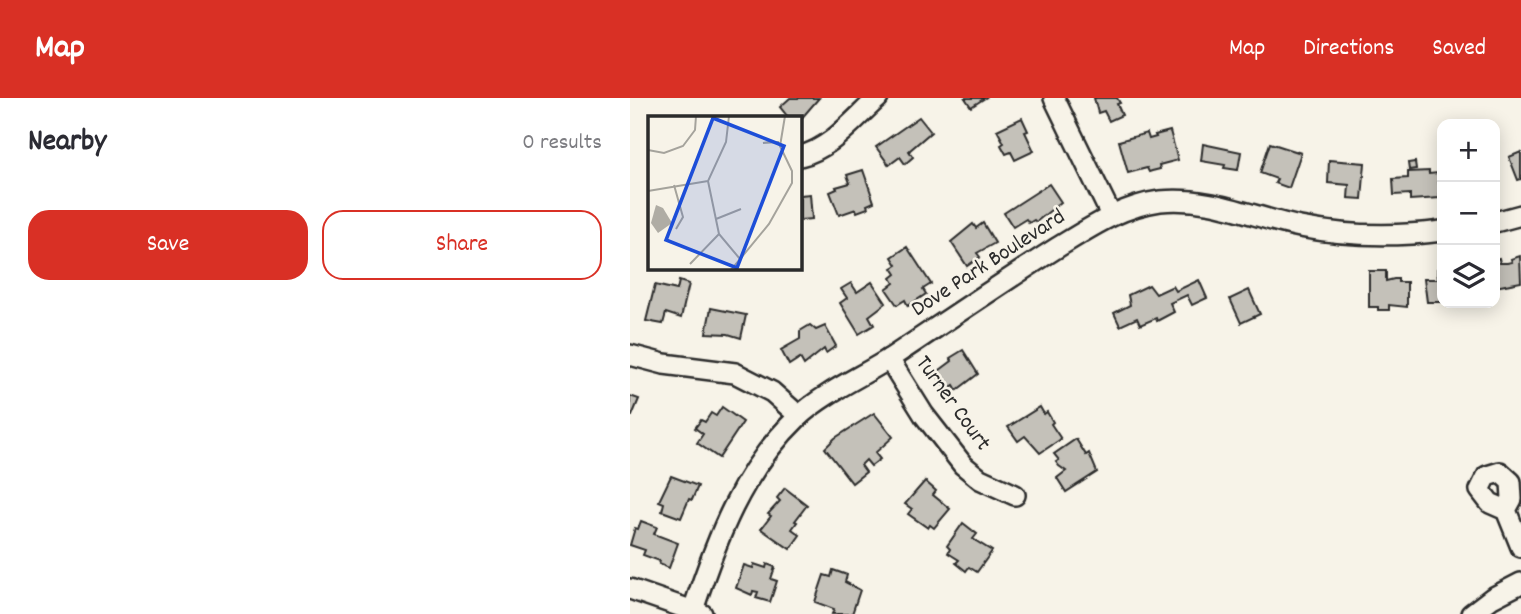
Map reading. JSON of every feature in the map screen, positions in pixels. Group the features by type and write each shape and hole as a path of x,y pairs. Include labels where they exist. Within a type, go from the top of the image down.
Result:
{"street":[{"path":"802,155 818,149 832,139 878,98"},
{"path":"1054,98 1111,215"},
{"name":"Dove Park Boulevard","path":"698,612 716,543 739,492 799,416 1111,215 1157,202 1203,201 1300,227 1332,232 1404,235 1437,232"},
{"path":"1500,221 1521,215"},
{"path":"630,355 664,365 735,373 772,392 799,416"},
{"name":"Turner Court","path":"889,359 924,415 963,465 980,479 1015,495"},
{"path":"1506,510 1521,547"},
{"path":"1471,614 1492,598 1521,583"},
{"path":"630,589 698,612"}],"building":[{"path":"790,98 819,98 802,118 787,116 780,107"},
{"path":"965,98 985,98 971,107"},
{"path":"1094,98 1117,98 1122,115 1109,121 1104,111 1098,113"},
{"path":"919,117 931,132 909,151 913,157 905,164 900,157 889,165 876,147"},
{"path":"1022,118 1034,151 1015,160 1011,152 1006,154 997,130"},
{"path":"1170,131 1178,160 1159,165 1160,169 1149,172 1147,168 1128,173 1119,141 1147,133 1149,139"},
{"path":"1270,143 1301,153 1289,188 1275,183 1277,179 1260,173"},
{"path":"1203,144 1241,152 1238,170 1201,161"},
{"path":"1521,152 1521,179 1518,180 1509,157"},
{"path":"1329,160 1365,163 1362,199 1348,198 1349,185 1328,183"},
{"path":"1415,162 1416,169 1409,170 1408,163"},
{"path":"863,170 874,202 867,205 868,208 839,215 830,192 850,183 847,175"},
{"path":"1408,172 1437,173 1437,198 1410,200 1410,194 1394,195 1393,179 1408,178"},
{"path":"1049,184 1061,202 1036,222 1034,220 1029,223 1026,219 1013,227 1004,213"},
{"path":"810,194 812,219 802,220 802,195"},
{"path":"983,223 995,243 977,253 980,257 967,266 951,242 973,224 976,228"},
{"path":"907,247 931,284 923,289 926,294 908,306 905,300 897,305 886,289 894,283 891,278 896,274 892,268 897,265 892,257"},
{"path":"1520,256 1521,282 1500,286 1500,263 1512,262 1511,259"},
{"path":"1369,271 1386,271 1386,281 1398,279 1398,282 1407,282 1407,307 1389,305 1389,310 1378,310 1378,307 1369,307"},
{"path":"1424,279 1437,279 1437,302 1427,302"},
{"path":"1199,280 1207,298 1192,305 1187,295 1170,303 1174,312 1157,321 1156,318 1140,325 1137,318 1120,326 1114,313 1130,305 1128,295 1149,285 1156,294 1173,286 1176,291"},
{"path":"679,281 689,284 681,318 666,313 663,324 646,321 655,285 677,290"},
{"path":"872,282 886,303 869,316 874,325 859,334 840,303 847,298 841,289 851,283 857,292"},
{"path":"1249,290 1260,314 1241,323 1230,299"},
{"path":"711,308 746,315 741,338 728,334 706,333"},
{"path":"810,325 816,330 825,326 836,346 826,353 824,349 804,365 800,358 789,365 781,350 800,339 800,331"},
{"path":"963,350 978,374 957,390 954,385 946,390 936,373 952,361 950,358"},
{"path":"630,396 639,399 632,416 630,416"},
{"path":"722,407 743,422 719,458 697,443 703,434 695,428 701,420 705,422 711,413 716,416"},
{"path":"1040,407 1044,414 1047,412 1061,439 1040,453 1025,436 1018,441 1008,427"},
{"path":"874,413 893,437 875,453 880,459 871,466 866,460 861,465 866,472 852,483 825,448 835,438"},
{"path":"1076,439 1086,455 1089,453 1097,472 1066,492 1057,478 1066,471 1056,462 1059,460 1054,454"},
{"path":"671,476 698,486 681,518 662,511 664,503 659,501"},
{"path":"925,481 936,491 933,495 950,509 934,528 930,525 928,528 908,514 912,509 905,504"},
{"path":"785,488 807,505 795,521 797,522 792,529 800,535 790,549 761,529 771,516 768,514 780,501 777,498"},
{"path":"641,521 657,527 654,534 678,543 669,568 659,564 660,561 643,555 645,550 630,545 635,528 638,529"},
{"path":"963,523 977,534 973,539 992,551 977,572 969,567 966,571 956,563 959,560 948,553 950,549 947,546"},
{"path":"754,564 766,568 767,564 775,567 771,579 777,581 770,602 756,598 758,592 753,591 752,595 736,588 744,565 753,568"},
{"path":"833,570 847,575 845,582 860,590 852,614 832,614 834,609 815,602 824,575 831,577"}]}
